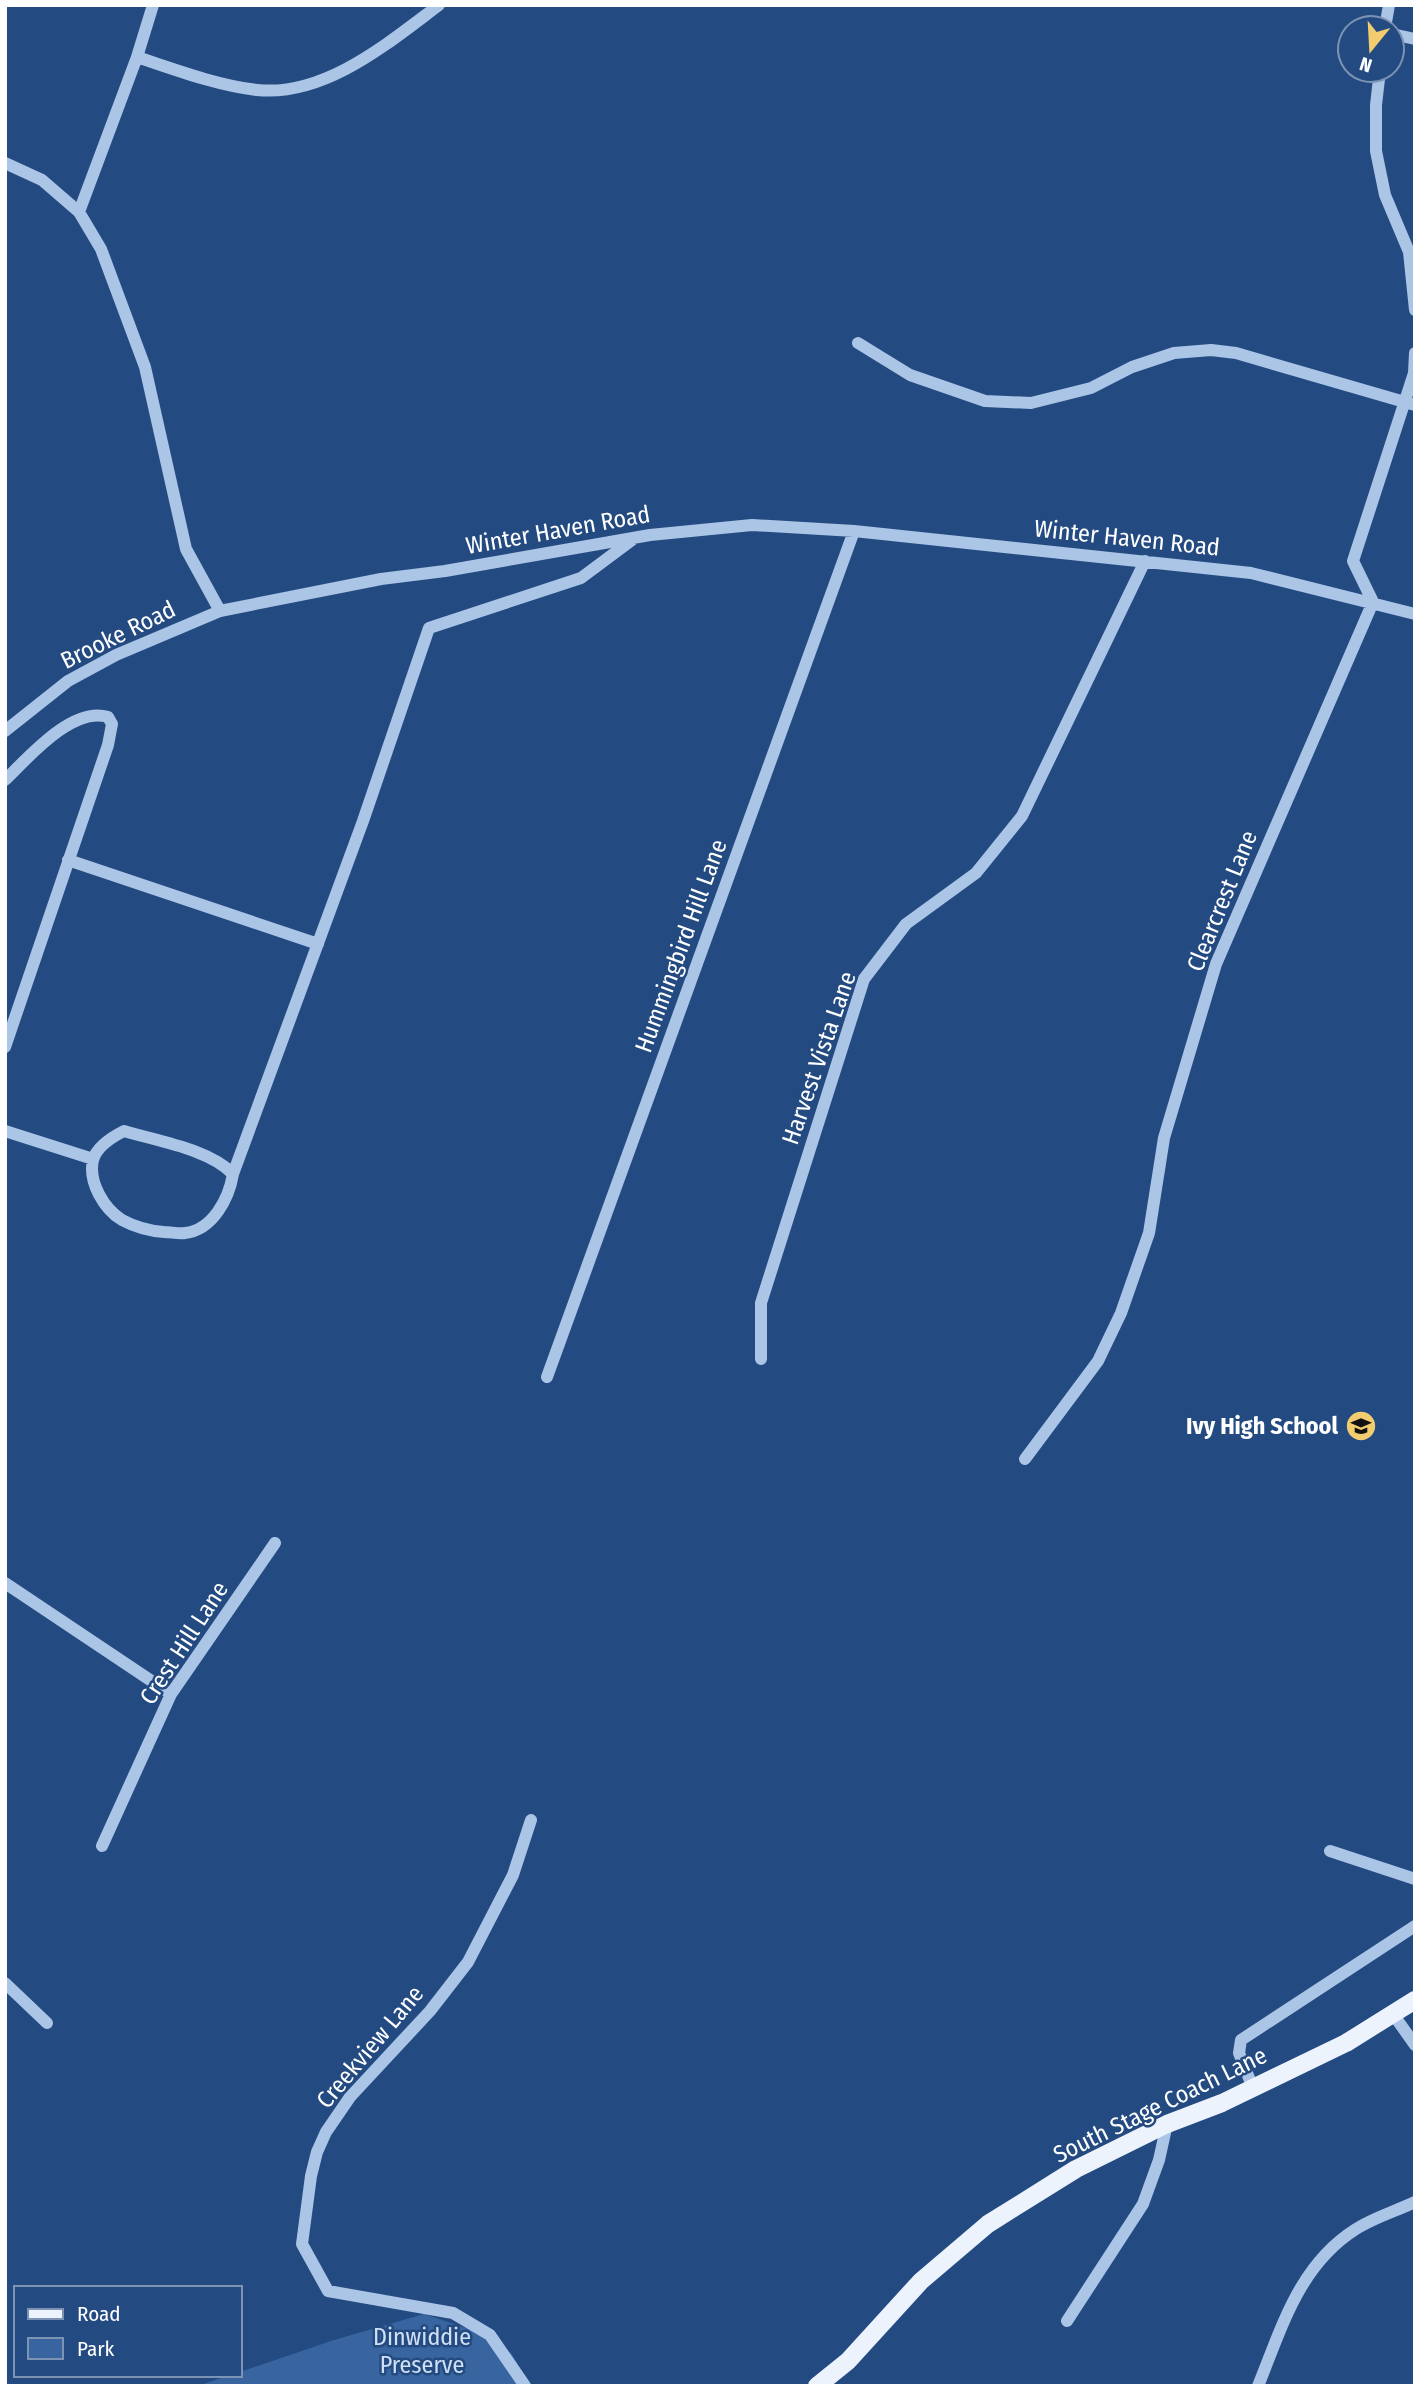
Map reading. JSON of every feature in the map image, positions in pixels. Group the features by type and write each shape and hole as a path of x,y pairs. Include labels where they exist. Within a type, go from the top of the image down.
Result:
{"main road":[{"name":"South Stage Coach Lane","path":"817,2386 848,2361 921,2281 988,2224 1076,2169 1167,2124 1222,2104 1346,2043 1415,2000"}],"street":[{"path":"79,212 137,57 153,5"},
{"path":"137,57 210,80 258,90 281,90 320,82 342,71 408,29 439,5"},
{"path":"1378,84 1376,151 1385,195 1409,252 1415,310"},
{"path":"5,163 42,180 79,212 102,249 145,367 186,549 220,611"},
{"path":"858,343 910,375 985,401 1031,403 1091,388 1132,367 1174,354 1211,350 1236,353 1409,403"},
{"path":"1373,602 1353,561 1409,403 1415,353"},
{"name":"Winter Haven Road","path":"220,611 380,579 445,571 635,538 752,525 854,531 1251,573 1415,614"},
{"name":"Hummingbird Hill Lane","path":"547,1377 854,531"},
{"path":"233,1174 225,1166 203,1154 124,1131 107,1140 93,1159 93,1183 104,1203 121,1220 151,1231 187,1233 207,1224 231,1187 233,1174 363,821 429,628 581,578 635,538"},
{"name":"Harvest Vista Lane","path":"761,1359 761,1303 864,979 906,924 976,873 1022,816 1145,561"},
{"name":"Clearcrest Lane","path":"1025,1459 1098,1362 1121,1313 1149,1233 1164,1139 1216,964 1373,602"},
{"name":"Brooke Road","path":"5,731 68,681 116,655 220,611"},
{"path":"5,780 45,740 78,719 102,715 108,717 112,724 108,745 5,1047"},
{"path":"68,860 317,944"},
{"path":"5,1131 93,1159"},
{"name":"Crest Hill Lane","path":"102,1846 171,1694 275,1543"},
{"path":"5,1583 171,1694"},
{"name":"Creekview Lane","path":"525,2386 490,2335 453,2313 328,2291 302,2244 311,2176 326,2132 350,2097 429,2011 468,1962 513,1875 531,1820"},
{"path":"1331,1851 1415,1879"},
{"path":"1254,2088 1239,2053 1241,2040 1415,1926"},
{"path":"5,1983 47,2023"},
{"path":"1393,2014 1415,2045"},
{"path":"1067,2321 1143,2204 1159,2160 1167,2124"},
{"path":"1258,2386 1297,2292 1318,2263 1356,2229 1415,2202"}],"green space":[{"name":"Dinwiddie Preserve","path":"424,2314 472,2330 511,2353 531,2386 198,2386 223,2377 242,2377 242,2371 334,2340"}],"place":[{"name":"Ivy High School","path":"1361,1426"}]}
